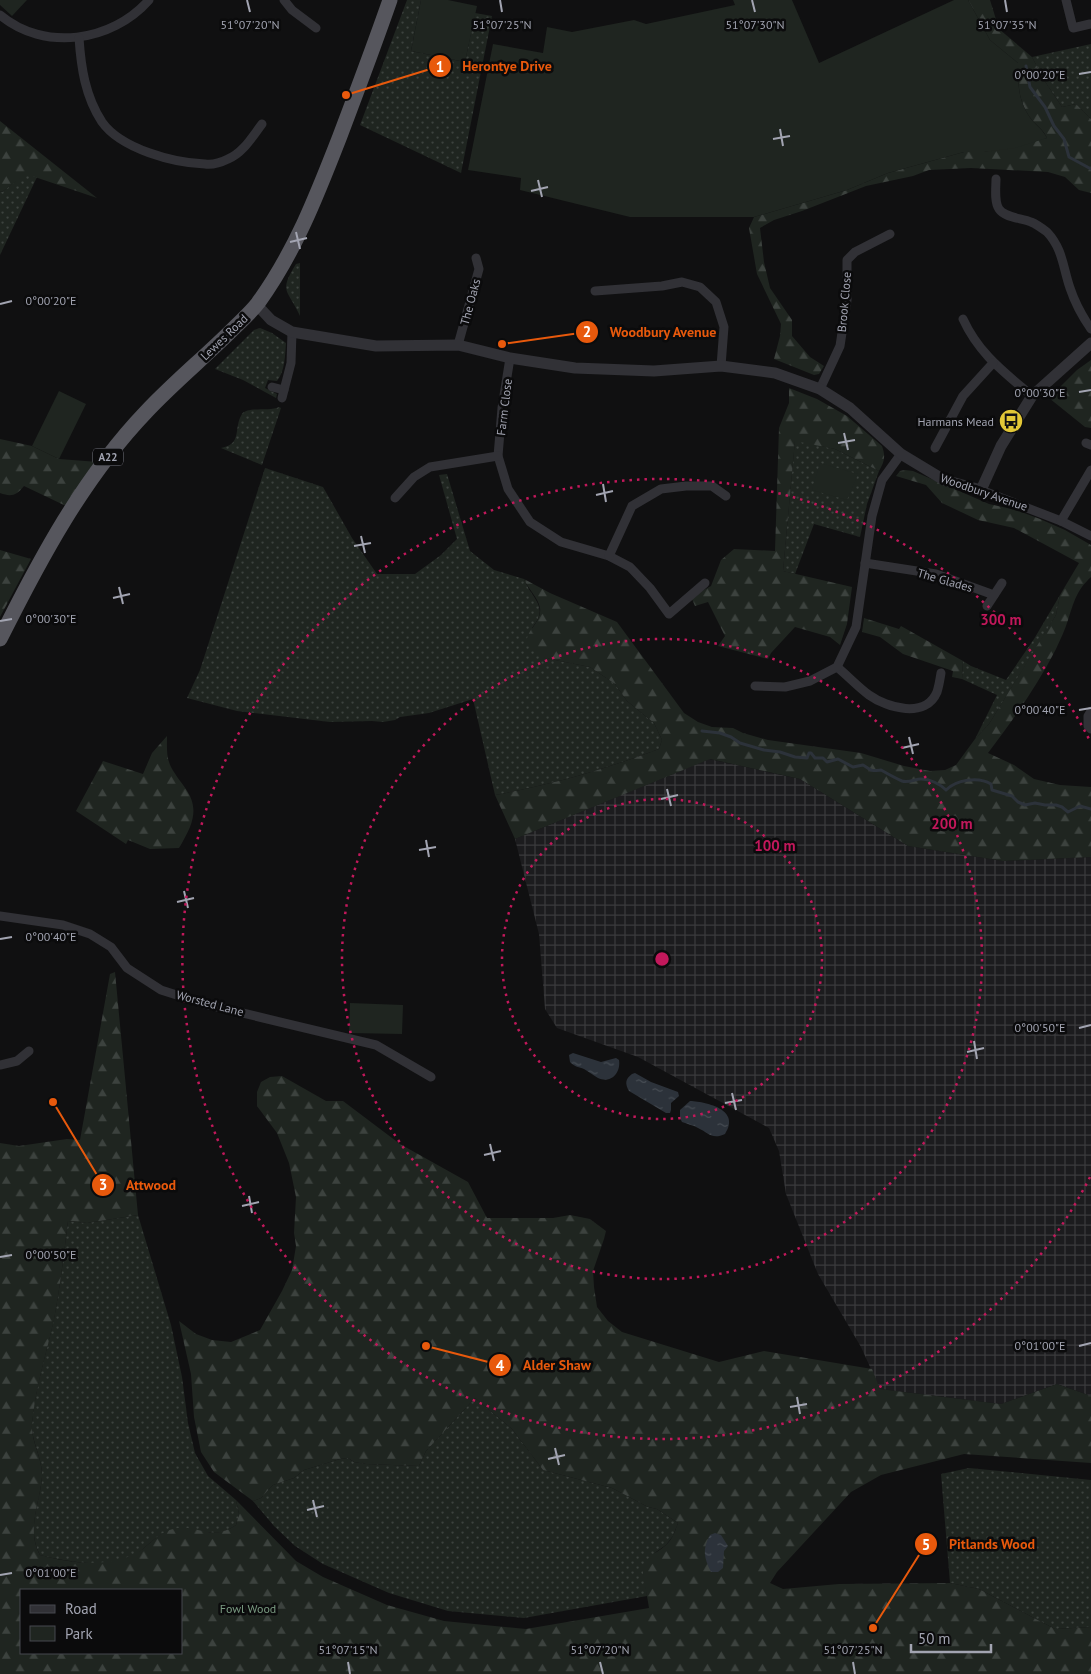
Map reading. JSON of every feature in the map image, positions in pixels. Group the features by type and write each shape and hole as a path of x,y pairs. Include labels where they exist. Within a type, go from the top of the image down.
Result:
{"highway":[{"name":"Lewes Road","path":"0,639 37,567 72,507 105,460 144,413 219,344 257,305 278,274 310,214 390,0"}],"street":[{"path":"0,15 14,26 35,35 79,38 97,34 125,22 149,0"},
{"path":"284,0 292,10 316,28"},
{"path":"1066,0 1073,28 1090,24"},
{"path":"79,38 84,79 90,99 103,123 122,140 148,153 207,165 240,153 262,124"},
{"path":"996,179 999,209 1004,214 1031,222 1046,232 1056,244 1062,255 1070,288 1078,309 1091,329"},
{"name":"Brook Close","path":"820,389 840,346 847,300 847,260 855,252 890,234"},
{"name":"The Oaks","path":"458,345 479,269 476,258"},
{"path":"595,291 662,286 682,282 700,287 716,302 724,327 721,366"},
{"name":"Woodbury Avenue","path":"257,305 271,320 292,332 376,346 458,345 510,358 575,368 654,371 721,366 775,373 820,389 850,408 901,454 944,480 981,490 1061,521 1091,536"},
{"path":"963,318 971,336 993,363 1032,396"},
{"path":"272,387 283,394 290,363 292,332"},
{"path":"981,490 1001,446 1032,396 1091,343"},
{"name":"Farm Close","path":"510,358 502,408 498,456 508,489 530,522 561,542 609,556 630,568 650,588 669,614 705,582"},
{"path":"935,448 963,396 993,363"},
{"path":"755,686 785,688 810,681 837,666 856,626 872,516 882,480 901,454"},
{"path":"395,498 414,477 430,467 498,456"},
{"path":"1061,521 1091,470"},
{"path":"609,556 632,506 661,490 686,486 712,486 726,496"},
{"name":"The Glades","path":"865,563 936,574 994,595"},
{"path":"987,606 1002,582"},
{"path":"837,666 870,695 888,705 913,709 924,706 932,701 937,692 941,673"},
{"path":"1091,711 1088,716 1088,726 1091,729"},
{"name":"Worsted Lane","path":"0,916 63,925 81,931 111,947 127,968 161,990 205,1004 376,1045 431,1077"},
{"path":"0,1065 17,1061 29,1050"}],"shaded area":[{"path":"709,759 800,779 908,846 1003,861 1091,857 1091,1396 1057,1384 1001,1404 880,1389 861,1347 818,1274 786,1194 779,1151 769,1128 638,1057 557,1028 545,1009 539,934 515,839"}],"green space":[{"path":"0,0 27,0 12,16 0,5"},
{"path":"407,0 421,0 411,51 465,62 475,13 492,16 461,173 360,125"},
{"path":"421,0 448,0 477,6 465,62 411,51"},
{"path":"733,0 792,0 819,63 954,0 968,0 990,40 1018,63 1021,100 1027,113 1047,138 1015,148 984,152 964,152 888,173 847,190 754,217 630,217 520,190 521,178 468,170 493,44 543,53 547,27 572,32 634,20 646,24 735,5"},
{"path":"968,0 990,0 999,29 1032,57 1044,80 1062,107 1076,104 1091,119 1091,193 1079,190 1065,177 1048,172 971,168 929,170 913,176 866,186 774,220 760,228 764,262 770,288 792,320 792,336 810,357 824,366 819,374 814,375 774,359 781,324 757,274 749,228 754,217 847,190 888,173 964,152 984,152 1047,138 1027,113 1021,100 1018,63 990,40"},
{"path":"1091,44 1091,119 1076,104 1062,107 1044,80 1032,57"},
{"path":"0,121 97,198 26,174 2,192 0,191"},
{"path":"26,173 37,177 0,255 0,191 2,192"},
{"path":"300,263 300,316 286,286 296,264"},
{"path":"260,328 272,333 286,343 282,373 277,381 268,380 265,388 277,394 276,398 243,380 215,369 254,330"},
{"path":"1091,360 1091,428 1085,427 1049,398 1077,370"},
{"path":"789,388 817,399 847,416 882,446 884,456 879,471 835,449 795,441 783,571 852,587 847,624 840,645 830,637 795,627 771,653 768,659 718,646 725,636 708,602 695,606 691,597 711,586 721,560 734,549 775,551 779,428 789,403"},
{"path":"59,391 86,404 59,459 32,446"},
{"path":"281,408 262,465 221,448 228,446 235,439 239,419 242,414 249,410"},
{"path":"0,439 32,446 59,459 98,462 66,506 24,486 16,494 4,494 0,493"},
{"path":"795,440 835,449 879,471 867,504 860,537 814,524 795,574 783,571"},
{"path":"820,463 858,474 847,500 812,490"},
{"path":"265,468 323,487 352,538 377,574 415,574 441,555 457,539 439,475 447,474 470,551 494,570 524,579 538,603 539,614 532,628 545,658 590,667 615,684 627,701 654,723 662,740 659,749 578,776 495,795 473,699 429,713 400,717 383,722 330,722 237,711 187,698 200,670"},
{"path":"900,471 913,471 989,504 1016,510 1040,519 1065,530 1091,545 1091,577 1076,597 1056,649 1024,702 988,753 1014,765 1034,779 1060,785 1091,787 1091,857 1003,861 908,846 800,779 710,759 515,839 495,795 578,776 619,763 659,749 662,740 654,723 627,701 615,684 590,667 545,658 527,644 528,635 539,618 540,608 524,579 550,593 617,622 684,713 698,722 712,727 733,728 768,740 861,753 904,766 930,771 945,770 956,765 975,739 989,724 1056,615 1060,595 1079,563 1014,528 978,520 942,503 926,485 896,476"},
{"path":"0,550 31,559 0,617"},
{"path":"1060,595 1056,615 989,724 975,739 997,695 962,679 963,661 1006,680 1034,639"},
{"path":"864,618 899,629 901,626 963,661 962,679 952,677 953,671 903,654 880,637 862,632"},
{"path":"167,736 169,763 189,794 193,808 190,827 179,848 150,849 128,840 126,844 76,811 103,761 143,774 152,753"},
{"name":"Fowl Wood","path":"115,972 138,1215 87,1223 68,1221 54,1320 33,1412 33,1438 42,1470 34,1526 36,1546 40,1555 75,1562 100,1563 135,1554 161,1534 173,1529 190,1528 211,1533 227,1530 236,1525 239,1514 236,1500 296,1561 323,1577 387,1605 444,1621 526,1629 649,1608 643,1569 650,1557 669,1542 678,1523 657,1509 648,1507 612,1488 543,1470 512,1429 475,1398 426,1451 419,1466 366,1464 354,1462 348,1458 340,1459 304,1470 294,1478 273,1485 261,1498 253,1501 214,1472 201,1452 194,1417 191,1374 179,1321 196,1334 212,1340 231,1342 260,1330 292,1270 296,1246 294,1233 296,1197 289,1163 277,1133 257,1106 257,1092 261,1082 270,1077 282,1076 326,1101 343,1101 400,1144 468,1182 487,1218 553,1218 570,1215 590,1219 606,1231 593,1271 597,1307 608,1321 622,1332 719,1362 764,1351 872,1369 880,1389 1001,1404 1057,1384 1091,1396 1091,1463 964,1454 881,1475 851,1492 777,1572 770,1583 783,1589 839,1584 950,1583 979,1589 1055,1629 1091,1627 1091,1674 0,1674 0,1143 19,1146 67,1139 80,1140 110,974"},
{"path":"350,1003 403,1005 402,1034 349,1033"},
{"path":"138,1215 171,1325 195,1453 208,1476 236,1500 239,1514 236,1525 219,1532 168,1531 128,1558 103,1563 76,1562 40,1555 34,1536 34,1526 42,1470 32,1431 33,1411 54,1319 68,1221 87,1223"},
{"path":"475,1398 512,1429 543,1470 612,1488 648,1507 657,1509 678,1523 673,1536 666,1545 656,1552 643,1570 647,1596 524,1618 448,1611 389,1593 323,1564 295,1546 274,1526 253,1501 261,1498 273,1485 294,1478 304,1470 340,1459 348,1458 354,1462 366,1464 419,1466 426,1451"},
{"path":"969,1468 1091,1480 1091,1627 1055,1629 979,1589 950,1583 941,1474"}],"water":[{"path":"573,1053 601,1062 616,1058 619,1060 617,1073 607,1080 598,1078 570,1062 569,1055"},
{"path":"635,1073 651,1082 678,1092 679,1096 671,1103 670,1113 666,1113 629,1091 626,1084 627,1080"},
{"path":"690,1101 705,1103 726,1113 729,1119 729,1126 725,1134 714,1136 682,1122 680,1110"},
{"path":"715,1533 721,1535 728,1546 724,1551 723,1568 718,1572 711,1572 705,1558 705,1549 710,1535"}],"waterway":[{"path":"1026,66 1030,87 1045,107 1054,126 1064,139 1069,157 1091,169"},
{"path":"702,731 720,733 740,743 795,757 807,758 809,753 811,753 815,758 823,758 827,762 838,759 853,767 863,765 871,770 881,770 902,781 928,780 946,790 955,784 967,780 980,780 991,784 992,790 1012,796 1018,802 1025,805 1035,803 1056,805 1068,812 1080,806 1091,809"}],"place":[{"name":"Herontye Drive","path":"346,95"},
{"name":"Woodbury Avenue","path":"502,344"},
{"name":"Harmans Mead","path":"1011,421"},
{"name":"Attwood","path":"53,1102"},
{"name":"Alder Shaw","path":"426,1346"},
{"name":"Pitlands Wood","path":"873,1628"}]}
